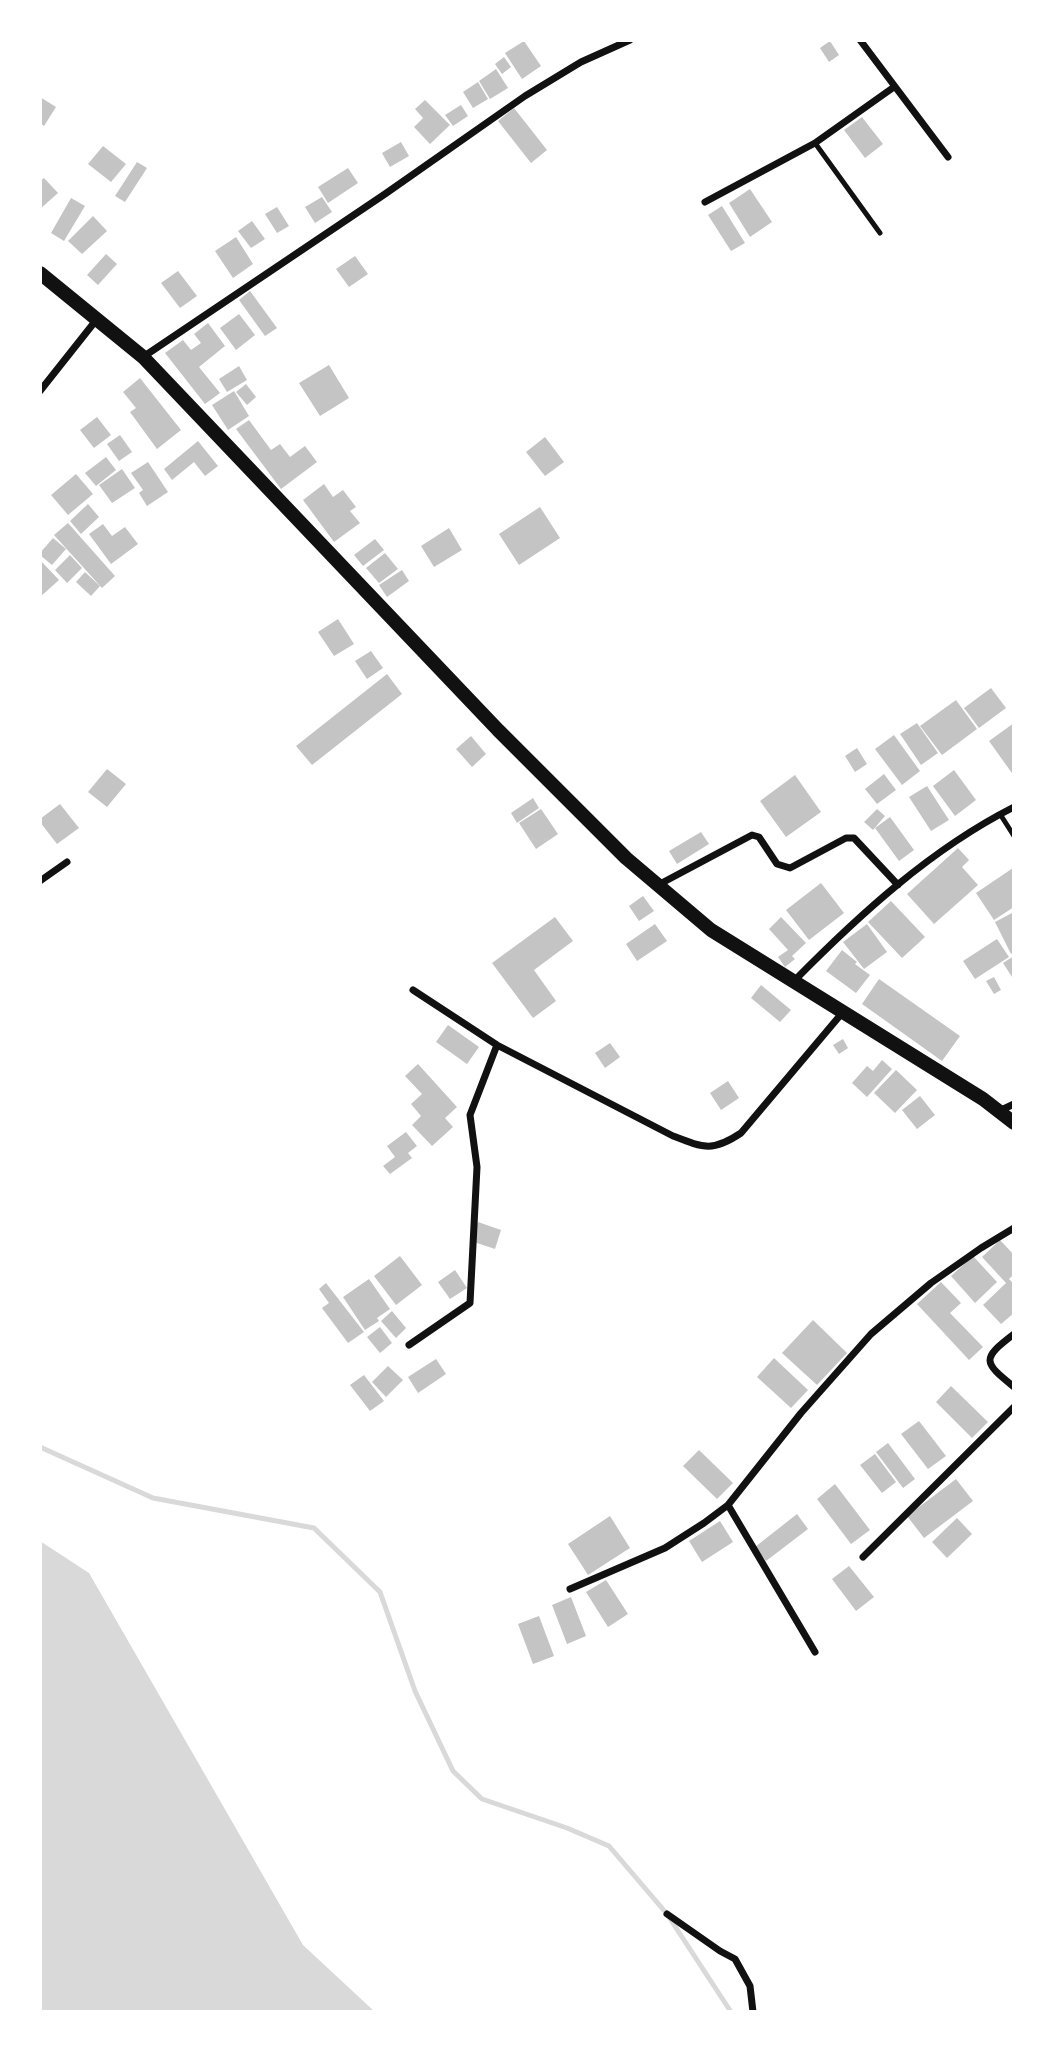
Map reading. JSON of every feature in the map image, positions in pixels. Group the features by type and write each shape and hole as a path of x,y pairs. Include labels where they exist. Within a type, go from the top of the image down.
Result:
{"main road":[{"path":"40,273 143,358 498,730 626,858 711,930 983,1099 1014,1123"}],"street":[{"path":"143,358 524,96 581,61 630,40"},
{"path":"860,40 948,157"},
{"path":"705,202 816,143 894,87"},
{"path":"40,391 97,320"},
{"path":"793,981 838,936 898,885 986,821 1014,807"},
{"path":"657,885 752,835 759,837 777,864 790,868 846,838 854,838 898,885"},
{"path":"40,881 67,862"},
{"path":"413,990 497,1045 673,1136 692,1144 712,1147 720,1146 741,1133 843,1012"},
{"path":"410,1345 470,1303 477,1167 470,1115 497,1045"},
{"path":"998,1111 1014,1104"},
{"path":"570,1590 665,1548 728,1505 801,1413 871,1334 931,1283 1014,1228"},
{"path":"1014,1334 995,1348 989,1360 993,1371 1014,1387"},
{"path":"863,1557 1014,1407"},
{"path":"728,1505 815,1652"},
{"path":"667,1914 735,1959 750,1986 753,2012"}],"lane":[{"path":"816,143 880,233"},
{"path":"1000,814 1014,836"}],"shaded area":[{"path":"40,1541 89,1573 303,1945 375,2012 40,2012"}],"building":[{"path":"524,41 541,66 522,79 505,53"},
{"path":"830,41 839,55 829,62 820,48"},
{"path":"504,57 511,67 502,74 495,64"},
{"path":"496,69 508,88 490,99 479,81"},
{"path":"478,82 488,99 473,108 463,92"},
{"path":"40,97 56,107 44,126 40,123"},
{"path":"425,100 450,125 430,144 414,127 423,118 415,109"},
{"path":"461,105 468,116 453,126 445,115"},
{"path":"514,108 547,150 531,163 498,121"},
{"path":"862,117 883,144 865,158 844,130"},
{"path":"401,142 409,156 390,167 382,153"},
{"path":"103,146 126,164 111,182 88,164"},
{"path":"137,162 147,168 125,202 115,196"},
{"path":"348,168 358,183 328,203 318,187"},
{"path":"44,178 58,193 40,209 40,181"},
{"path":"750,189 772,222 750,237 729,203"},
{"path":"322,197 332,212 315,223 305,207"},
{"path":"71,198 85,206 64,241 51,233"},
{"path":"722,206 745,243 731,251 708,215"},
{"path":"277,207 289,226 277,233 265,214"},
{"path":"93,216 107,231 82,254 68,241"},
{"path":"252,221 265,239 251,248 238,231"},
{"path":"236,237 253,264 233,278 215,251"},
{"path":"106,254 117,264 98,285 87,275"},
{"path":"355,256 368,274 349,287 336,269"},
{"path":"178,271 197,296 180,308 161,283"},
{"path":"250,291 277,328 265,336 239,300"},
{"path":"239,314 255,335 236,350 220,328"},
{"path":"208,323 225,346 199,367 220,393 205,404 165,353 183,340 191,350 201,343 194,334"},
{"path":"329,365 349,398 320,416 299,383"},
{"path":"239,366 247,380 227,392 219,379"},
{"path":"140,378 181,430 157,449 130,412 136,408 123,392"},
{"path":"246,384 256,397 247,405 236,392"},
{"path":"234,391 249,416 228,430 212,405"},
{"path":"97,417 111,435 94,448 80,430"},
{"path":"249,420 271,450 280,444 290,457 305,446 317,462 281,489 236,429"},
{"path":"120,435 132,452 119,461 107,444"},
{"path":"545,437 564,462 545,476 526,452"},
{"path":"198,441 218,466 205,476 194,462 172,480 164,469"},
{"path":"106,457 116,470 96,486 85,473"},
{"path":"148,462 168,492 147,506 139,493 143,490 131,473"},
{"path":"122,469 135,488 112,503 99,485"},
{"path":"76,474 93,494 68,515 51,495"},
{"path":"324,484 333,497 343,490 356,507 350,511 360,523 334,542 303,500"},
{"path":"88,504 99,517 81,534 70,521"},
{"path":"540,507 560,538 519,565 499,534"},
{"path":"68,523 115,576 102,588 54,535"},
{"path":"103,524 112,536 125,527 138,544 111,564 89,534"},
{"path":"449,528 462,550 434,567 421,546"},
{"path":"53,538 66,549 52,565 40,553"},
{"path":"375,539 384,550 363,566 354,555"},
{"path":"385,553 398,569 379,583 366,568"},
{"path":"70,555 82,568 67,583 55,570"},
{"path":"40,560 59,580 40,597"},
{"path":"402,570 409,581 387,597 379,585"},
{"path":"85,572 100,586 91,596 76,582"},
{"path":"338,619 354,644 334,656 318,632"},
{"path":"371,651 383,668 367,679 355,661"},
{"path":"387,674 402,694 312,765 296,746"},
{"path":"991,688 1006,708 979,728 964,708"},
{"path":"956,700 977,729 942,755 920,726"},
{"path":"917,723 938,753 921,765 900,734"},
{"path":"1014,723 1014,776 989,741"},
{"path":"894,735 920,771 902,785 875,749"},
{"path":"471,736 486,754 472,767 456,749"},
{"path":"857,748 867,764 855,772 845,756"},
{"path":"107,769 126,784 107,807 88,792"},
{"path":"954,770 976,800 955,816 933,786"},
{"path":"884,774 896,790 877,804 865,789"},
{"path":"795,775 821,812 786,837 760,801"},
{"path":"927,786 949,820 931,831 909,797"},
{"path":"533,798 539,808 517,823 511,813"},
{"path":"60,804 79,828 57,844 40,819"},
{"path":"541,809 558,834 536,849 519,823"},
{"path":"877,809 885,816 873,830 864,822"},
{"path":"890,817 914,850 899,861 875,828"},
{"path":"701,832 709,844 677,864 669,851"},
{"path":"958,848 969,860 962,867 978,885 934,924 907,894"},
{"path":"1013,868 1014,907 994,920 976,893"},
{"path":"821,883 844,913 809,940 786,910"},
{"path":"643,896 654,911 639,921 629,906"},
{"path":"891,901 925,937 902,958 868,922"},
{"path":"1014,912 1014,952 1011,954 995,922"},
{"path":"555,917 573,941 534,970 556,1001 533,1018 492,963"},
{"path":"781,917 806,943 792,956 795,959 785,967 778,957 788,950 769,929"},
{"path":"655,924 667,941 637,961 626,944"},
{"path":"867,924 887,952 864,969 843,942"},
{"path":"997,939 1009,957 975,979 963,961"},
{"path":"842,950 870,975 856,993 826,971"},
{"path":"1014,956 1014,980 1003,963"},
{"path":"994,977 1001,990 994,994 986,981"},
{"path":"879,979 960,1036 942,1061 862,1004"},
{"path":"761,985 791,1010 780,1022 751,998"},
{"path":"448,1025 479,1047 467,1064 436,1042"},
{"path":"843,1039 848,1048 839,1054 833,1045"},
{"path":"610,1043 620,1057 605,1068 595,1053"},
{"path":"882,1060 892,1069 867,1097 852,1083 867,1066 873,1071"},
{"path":"418,1064 457,1107 445,1118 453,1127 432,1146 412,1125 421,1116 411,1104 422,1094 405,1076"},
{"path":"896,1070 917,1090 895,1113 874,1093"},
{"path":"728,1081 739,1098 721,1110 710,1093"},
{"path":"920,1096 935,1115 917,1129 902,1110"},
{"path":"406,1132 417,1146 408,1153 412,1158 390,1174 383,1166 395,1157 387,1146"},
{"path":"478,1222 501,1230 495,1249 471,1241"},
{"path":"1000,1240 1014,1255 1014,1274 1009,1279 1014,1284 1014,1313 1001,1324 983,1305 1006,1283 982,1257"},
{"path":"400,1256 422,1285 396,1305 374,1276"},
{"path":"973,1256 997,1282 975,1303 951,1276"},
{"path":"455,1270 467,1288 450,1299 438,1282"},
{"path":"369,1279 390,1309 377,1318 379,1321 365,1330 343,1297"},
{"path":"941,1282 961,1303 950,1313 983,1347 969,1360 917,1304"},
{"path":"326,1283 364,1332 348,1343 322,1308 329,1303 319,1289"},
{"path":"392,1311 406,1328 396,1338 381,1321"},
{"path":"813,1320 847,1353 817,1385 782,1353"},
{"path":"380,1327 392,1343 380,1353 367,1337"},
{"path":"774,1358 808,1390 791,1408 757,1377"},
{"path":"436,1359 446,1374 418,1393 408,1377"},
{"path":"388,1366 403,1380 386,1397 372,1382"},
{"path":"364,1375 384,1401 370,1411 350,1385"},
{"path":"951,1386 988,1422 972,1438 936,1402"},
{"path":"919,1421 946,1456 928,1469 901,1434"},
{"path":"888,1443 915,1479 903,1488 876,1452"},
{"path":"699,1450 733,1483 717,1499 683,1466"},
{"path":"875,1454 896,1482 882,1493 860,1465"},
{"path":"956,1479 973,1501 924,1538 907,1516"},
{"path":"835,1484 870,1530 851,1544 817,1499"},
{"path":"797,1514 808,1529 766,1561 755,1547"},
{"path":"610,1516 630,1548 588,1575 568,1544"},
{"path":"957,1518 972,1534 947,1558 932,1542"},
{"path":"720,1521 733,1542 702,1562 689,1541"},
{"path":"849,1566 874,1597 856,1611 832,1579"},
{"path":"606,1580 628,1614 608,1627 586,1592"},
{"path":"571,1597 586,1636 567,1644 552,1605"},
{"path":"539,1616 554,1656 533,1664 518,1624"}],"waterway":[{"path":"40,1447 153,1498 314,1528 380,1592 415,1691 453,1771 482,1799 567,1828 609,1846 667,1914 731,2012"}]}
